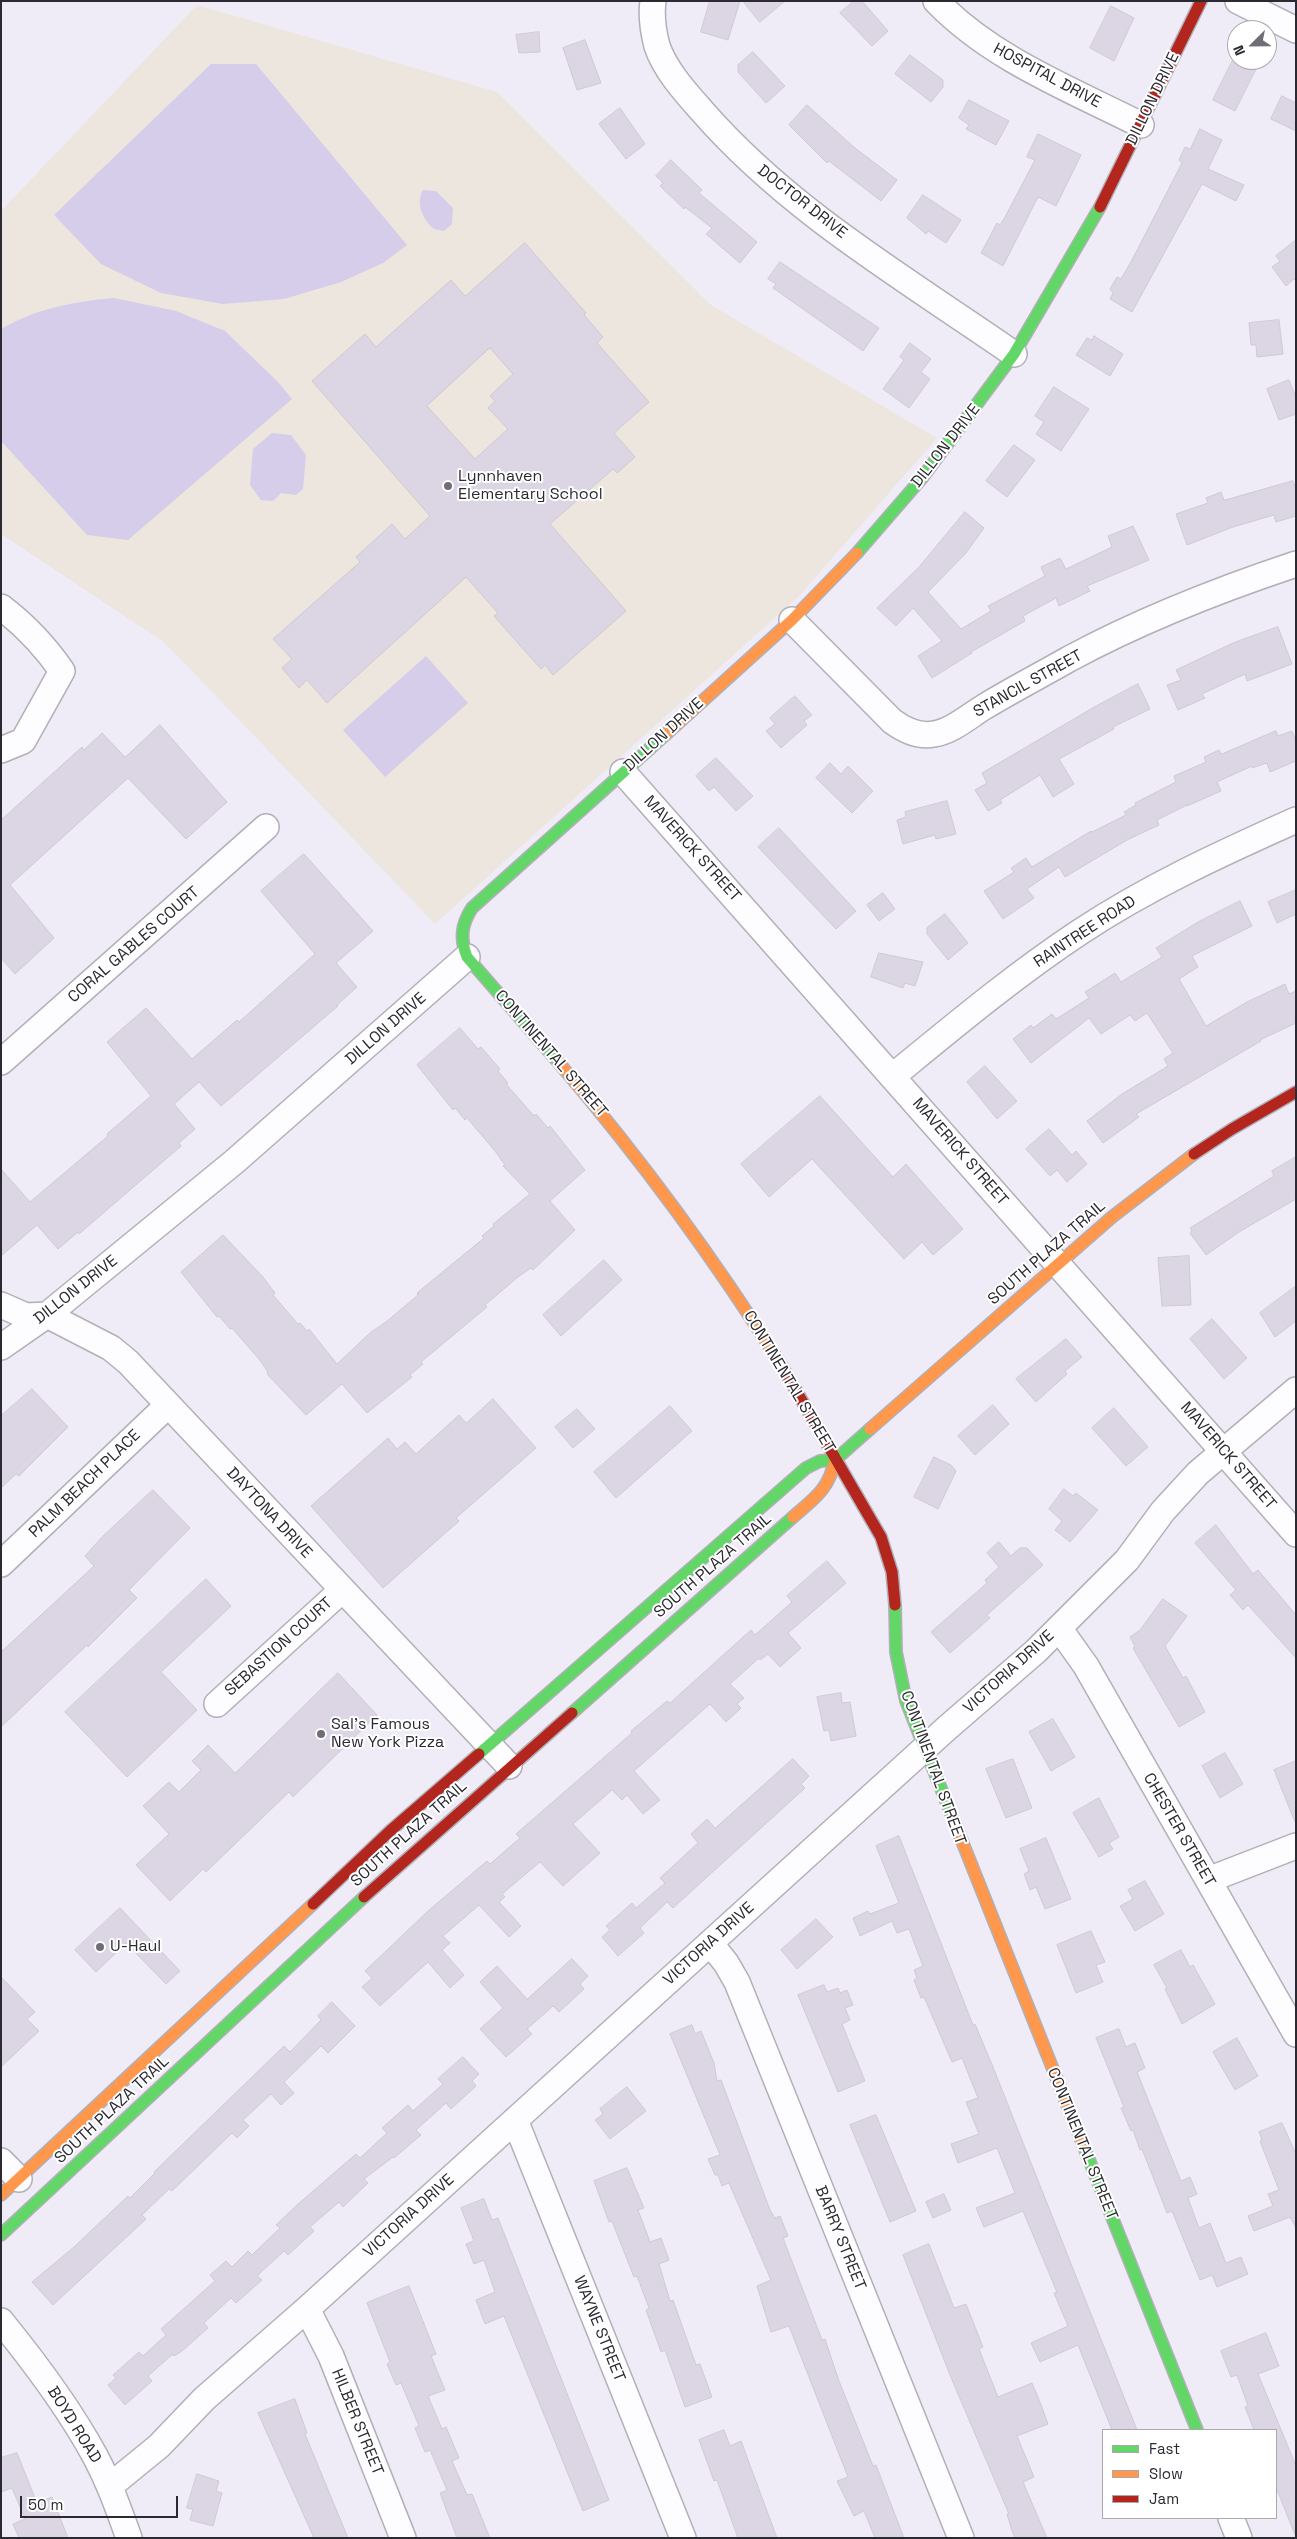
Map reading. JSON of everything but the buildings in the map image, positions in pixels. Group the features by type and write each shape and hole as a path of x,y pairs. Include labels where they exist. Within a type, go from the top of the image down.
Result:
{"street":[{"name":"DOCTOR DRIVE","path":"653,1 652,23 658,47 670,69 689,96 719,130 758,169 804,208 1014,354"},
{"name":"HOSPITAL DRIVE","path":"936,1 974,36 1011,60 1141,125"},
{"name":"DILLON DRIVE","path":"1,1347 47,1315 234,1162 467,957 462,944 461,930 464,920 472,908 792,620 868,541 922,478 1014,354 1108,193 1201,1"},
{"path":"1238,1 1296,30"},
{"name":"STANCIL STREET","path":"792,620 892,721 902,728 918,734 933,734 949,730 1071,658 1138,625 1237,584 1296,564"},
{"path":"1,607 25,625 45,646 62,671 23,740 1,750"},
{"name":"MAVERICK STREET","path":"623,772 1296,1534"},
{"name":"RAINTREE ROAD","path":"893,1076 1004,986 1080,932 1150,890 1227,850 1296,820"},
{"name":"CORAL GABLES COURT","path":"1,1062 266,827"},
{"name":"CONTINENTAL STREET","path":"467,957 597,1107 675,1206 776,1355 886,1548 893,1572 898,1667 906,1701 1197,2429"},
{"name":"SOUTH PLAZA TRAIL","path":"10,2187 334,1882 806,1468 820,1461 835,1460 1112,1216 1170,1171 1232,1129 1296,1092"},
{"name":"DAYTONA DRIVE","path":"1,1306 26,1316 47,1315 110,1348 128,1362 341,1591 509,1766"},
{"name":"VICTORIA DRIVE","path":"110,2486 159,2446 204,2399 307,2309 710,1942 1059,1628 1127,1560 1163,1511 1198,1474 1296,1390"},
{"name":"PALM BEACH PLACE","path":"1,1564 168,1405"},
{"name":"SOUTH PLAZA TRAIL","path":"1,2234 336,1921 509,1766 824,1490 832,1475 835,1460"},
{"name":"SEBASTION COURT","path":"217,1704 341,1591"},
{"name":"CHESTER STREET","path":"1059,1628 1086,1666 1296,2034"},
{"path":"1208,1880 1296,1846"},
{"name":"BARRY STREET","path":"710,1942 726,1963 737,1982 961,2538"},
{"name":"WAYNE STREET","path":"515,2120 683,2538"},
{"path":"1,2161 10,2187"},
{"name":"HILBER STREET","path":"307,2309 331,2356 403,2538"},
{"name":"BOYD ROAD","path":"1,2321 57,2394 95,2456 110,2486 129,2538"},
{"path":"1232,2519 1239,2538"}],"shaded area":[{"name":"Lynnhaven Elementary School","path":"197,5 497,92 711,305 937,438 799,596 435,924 164,642 1,534 1,211"},
{"path":"211,64 256,64 407,245 383,263 341,282 284,299 223,304 161,293 101,264 54,215"},
{"path":"423,190 436,191 453,208 452,224 444,231 434,229 421,211 420,200"},
{"path":"114,298 176,311 225,331 278,382 292,399 128,540 87,535 1,441 1,329 28,316 56,307"},
{"path":"272,433 291,435 306,455 303,489 296,495 281,493 273,501 261,500 250,485 253,449"},
{"path":"426,656 468,703 385,777 343,730"}],"traffic: fast":[{"path":"857,553 922,478 1014,354 1100,207"},
{"path":"559,1063 467,957 463,944 464,926 472,908 665,735"},
{"path":"479,1754 806,1468 820,1461 835,1460 870,1429"},
{"path":"572,1713 793,1517"},
{"path":"895,1605 896,1652 906,1701 956,1826"},
{"path":"1,2235 364,1897"},
{"path":"1082,2142 1197,2429"}],"traffic: slow":[{"path":"665,735 792,620 857,553"},
{"path":"559,1063 677,1211 758,1328 783,1368"},
{"path":"870,1429 1112,1217 1194,1154"},
{"path":"793,1517 825,1486 835,1460"},
{"path":"956,1826 1082,2142"},
{"path":"1,2195 313,1904"}],"traffic: jam":[{"path":"1100,207 1201,1"},
{"path":"1194,1154 1232,1129 1296,1092"},
{"path":"783,1368 881,1537 892,1572 895,1605"},
{"path":"364,1897 572,1713"},
{"path":"313,1904 390,1831 479,1754"}],"place":[{"name":"Lynnhaven Elementary School","path":"448,486"},
{"name":"Sal's Famous New York Pizza","path":"321,1734"},
{"name":"U-Haul","path":"100,1947"}]}
